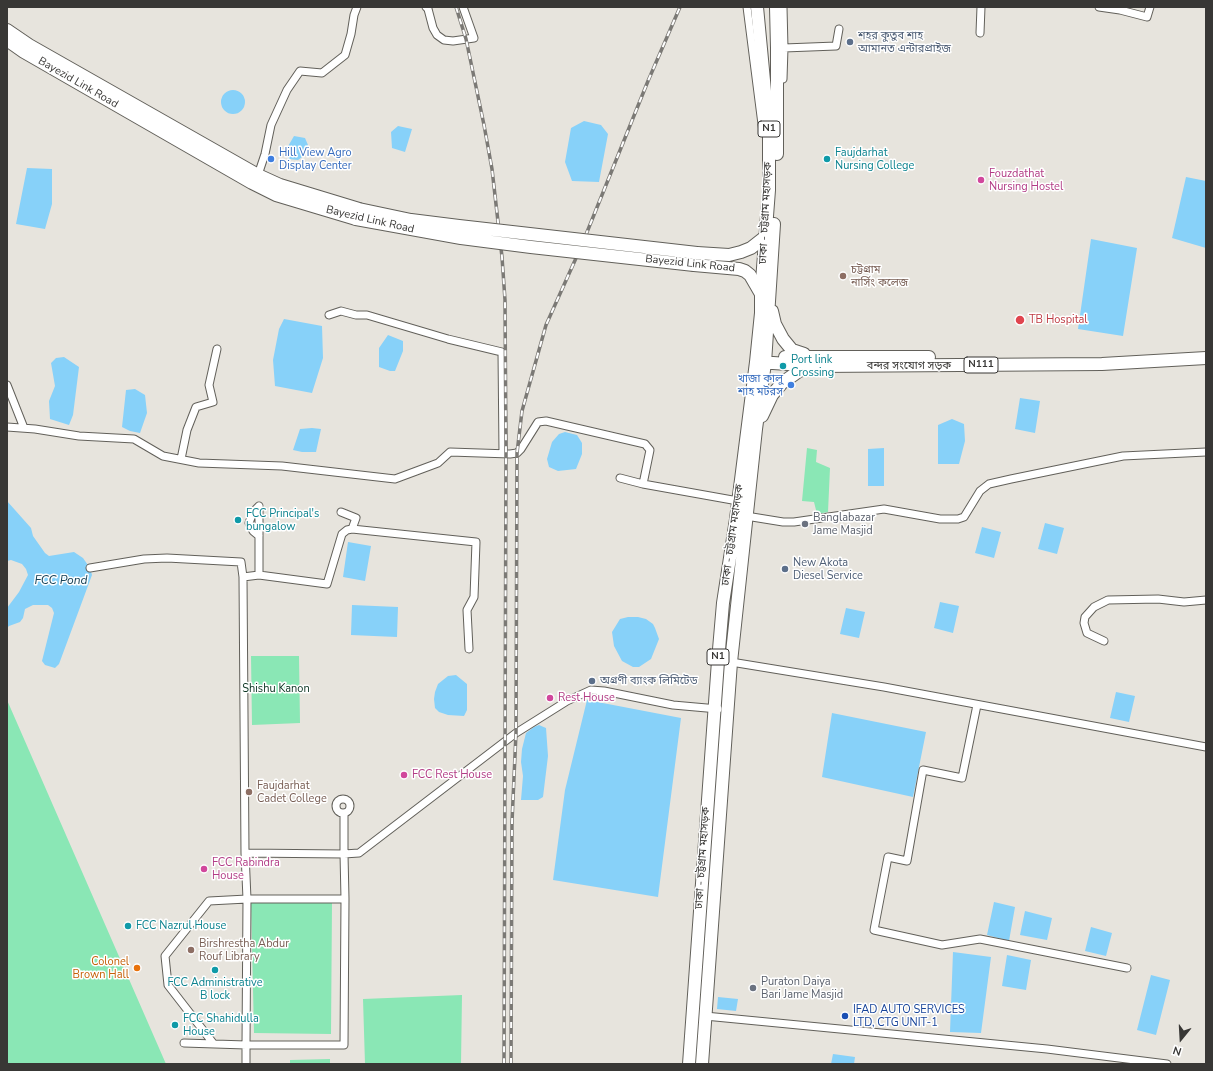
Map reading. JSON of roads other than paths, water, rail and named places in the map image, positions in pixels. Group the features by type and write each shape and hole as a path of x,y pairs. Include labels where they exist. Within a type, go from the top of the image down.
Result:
{"main road":[{"name":"ঢাকা - চট্টগ্রাম মহাসড়ক","path":"702,1064 731,662 756,429 765,297 777,161 757,7"},
{"name":"ঢাকা - চট্টগ্রাম মহাসড়ক","path":"765,297 765,237 774,133 776,7"},
{"name":"Bayezid Link Road","path":"7,30 36,49 258,175 280,185 358,214"},
{"name":"Bayezid Link Road","path":"7,40 24,52 252,183 276,195 358,214 445,224 696,259 745,271 750,275 765,297"},
{"name":"Bayezid Link Road","path":"696,259 729,255 747,250 765,237"},
{"path":"765,297 775,324 783,339 792,350 818,362"},
{"name":"বন্দর সংযোগ সড়ক","path":"818,362 1102,358 1206,352"},
{"name":"বন্দর সংযোগ সড়ক","path":"761,359 818,362 1102,364 1206,358"},
{"name":"ঢাকা - চট্টগ্রাম মহাসড়ক","path":"689,1064 697,935 723,603 761,359"},
{"path":"756,429 764,409 772,395 782,383 799,371 818,362"}],"street":[{"path":"258,175 265,154 271,125 287,90 300,71 322,73 345,55 357,7"},
{"path":"426,7 437,35 444,40 453,41 474,38 463,7"},
{"path":"747,7 763,132 774,133"},
{"path":"777,161 780,138 784,48 783,7"},
{"path":"980,33 981,7"},
{"path":"1099,7 1120,10 1147,17 1150,7"},
{"path":"784,48 836,46 839,29"},
{"path":"329,315 341,311 356,315 367,315 448,339 502,352 503,453"},
{"path":"181,459 187,430 196,407 213,402 209,385 217,349"},
{"path":"7,384 24,428"},
{"path":"7,427 79,436 134,439 163,456 199,463 282,466 395,479 438,463 450,452 517,453 538,422 546,421 645,444 650,450 643,484"},
{"path":"746,516 783,522 794,522 884,509 940,519 958,519 964,517 980,491 989,484 1011,478 1123,456 1206,452"},
{"path":"620,478 643,484 738,501"},
{"path":"243,577 259,576 327,584 342,534 352,528 357,516 342,512"},
{"path":"352,528 476,542 474,597 467,610 469,649"},
{"path":"259,536 259,576"},
{"path":"90,568 144,559 168,558 241,562 243,577 245,853 247,899 246,1064"},
{"path":"1104,641 1087,633 1084,623 1085,617 1094,607 1108,600 1158,599 1184,602 1206,600"},
{"path":"731,662 884,687 1206,747"},
{"path":"245,853 359,853 516,733 567,701 591,690 604,691 673,705 728,708"},
{"path":"977,705 962,778 923,770 907,862 888,857 874,930 942,945 980,939 1127,968"},
{"path":"184,1043 344,1046 344,813"},
{"path":"213,1043 168,985 165,956 209,901 247,899 345,899"},
{"path":"705,1016 1047,1050 1167,1064"}],"water":[{"path":"233,90 241,94 245,102 241,110 233,114 225,110 221,102 225,94"},
{"path":"584,121 601,125 608,134 599,182 572,181 565,162 571,128"},
{"path":"398,126 412,129 405,152 392,148 391,132"},
{"path":"294,136 305,138 308,145 305,155 298,160 289,159 287,148"},
{"path":"27,168 52,169 52,204 45,229 16,224"},
{"path":"1186,177 1206,181 1206,248 1172,238"},
{"path":"1091,239 1137,248 1123,336 1078,329"},
{"path":"284,319 322,326 323,358 312,393 275,386 273,360 279,329"},
{"path":"388,335 403,341 403,351 395,371 390,371 379,367 379,348"},
{"path":"64,357 79,367 73,415 69,425 50,419 49,401 55,386 51,363 56,358"},
{"path":"135,389 145,395 147,413 140,433 130,431 122,427 126,390"},
{"path":"1020,398 1040,401 1035,433 1015,429"},
{"path":"952,419 964,424 965,441 959,464 938,464 938,425"},
{"path":"300,429 321,429 316,452 302,452 293,450"},
{"path":"565,432 577,435 582,443 582,454 576,469 558,471 549,467 547,459 552,442 559,434"},
{"path":"884,448 884,486 868,486 868,449"},
{"name":"FCC Pond","path":"7,501 31,528 33,536 45,553 49,556 74,552 83,558 90,568 92,575 59,664 55,668 45,665 42,661 54,613 52,608 48,605 33,605 25,609 23,618 20,622 7,628 7,608 19,592 28,575 22,564 11,560 7,561"},
{"path":"1045,523 1064,528 1057,554 1038,549"},
{"path":"982,527 1001,532 994,558 975,553"},
{"path":"348,542 371,546 365,581 343,577"},
{"path":"940,602 959,606 953,633 934,628"},
{"path":"352,605 398,607 397,637 351,635"},
{"path":"846,608 865,612 859,638 840,634"},
{"path":"628,617 646,619 653,624 659,639 651,659 639,667 633,667 622,661 614,646 612,632 620,619"},
{"path":"456,675 467,684 467,710 464,716 448,715 439,712 435,708 434,699 438,684 448,676"},
{"path":"1116,692 1135,696 1129,722 1110,718"},
{"path":"587,700 681,718 658,897 553,880 565,790"},
{"path":"832,713 926,732 913,797 822,777"},
{"path":"539,725 546,728 548,756 543,797 538,800 521,800 523,776 521,762 522,749 526,733"},
{"path":"994,902 1015,907 1009,941 987,935"},
{"path":"1025,911 1052,918 1047,940 1020,935"},
{"path":"1091,927 1112,933 1106,956 1085,951"},
{"path":"953,952 991,957 981,1033 950,1032"},
{"path":"1007,955 1031,960 1026,990 1002,986"},
{"path":"1151,975 1170,980 1156,1035 1137,1030"},
{"path":"718,997 738,999 736,1011 717,1009"},
{"path":"833,1054 855,1057 854,1064 831,1064"}],"railway":[{"path":"456,7 466,39 492,169 502,257 505,300 506,453 504,1064"},
{"path":"511,1064 512,822 516,733 517,453 522,411 546,325 581,247 648,81 680,7"}],"place":[{"name":"শহর কুতুব শাহ আমানত এন্টারপ্রাইজ","path":"850,42"},
{"name":"Hill View Agro Display Center","path":"271,159"},
{"name":"Faujdarhat Nursing College","path":"827,159"},
{"name":"Fouzdathat Nursing Hostel","path":"981,180"},
{"name":"চট্টগ্রাম নার্সিং কলেজ","path":"843,276"},
{"name":"TB Hospital","path":"1020,320"},
{"name":"Port link Crossing","path":"783,366"},
{"name":"খাজা কালু শাহ মটরস","path":"791,385"},
{"name":"FCC Principal's bungalow","path":"238,520"},
{"name":"Banglabazar Jame Masjid","path":"805,524"},
{"name":"New Akota Diesel Service","path":"785,569"},
{"name":"অগ্রণী ব্যাংক লিমিটেড","path":"592,681"},
{"name":"Rest House","path":"550,698"},
{"name":"FCC Rest House","path":"404,775"},
{"name":"Faujdarhat Cadet College","path":"249,792"},
{"name":"FCC Rabindra House","path":"204,869"},
{"name":"FCC Nazrul House","path":"128,926"},
{"name":"Birshrestha Abdur Rouf Library","path":"191,950"},
{"name":"Colonel Brown Hall","path":"137,968"},
{"name":"FCC Administrative B lock","path":"215,970"},
{"name":"Puraton Daiya Bari Jame Masjid","path":"753,988"},
{"name":"IFAD AUTO SERVICES LTD, CTG UNIT-1","path":"845,1016"},
{"name":"FCC Shahidulla House","path":"175,1025"}],"park label":[{"name":"Shishu Kanon","path":"276,689"}]}
